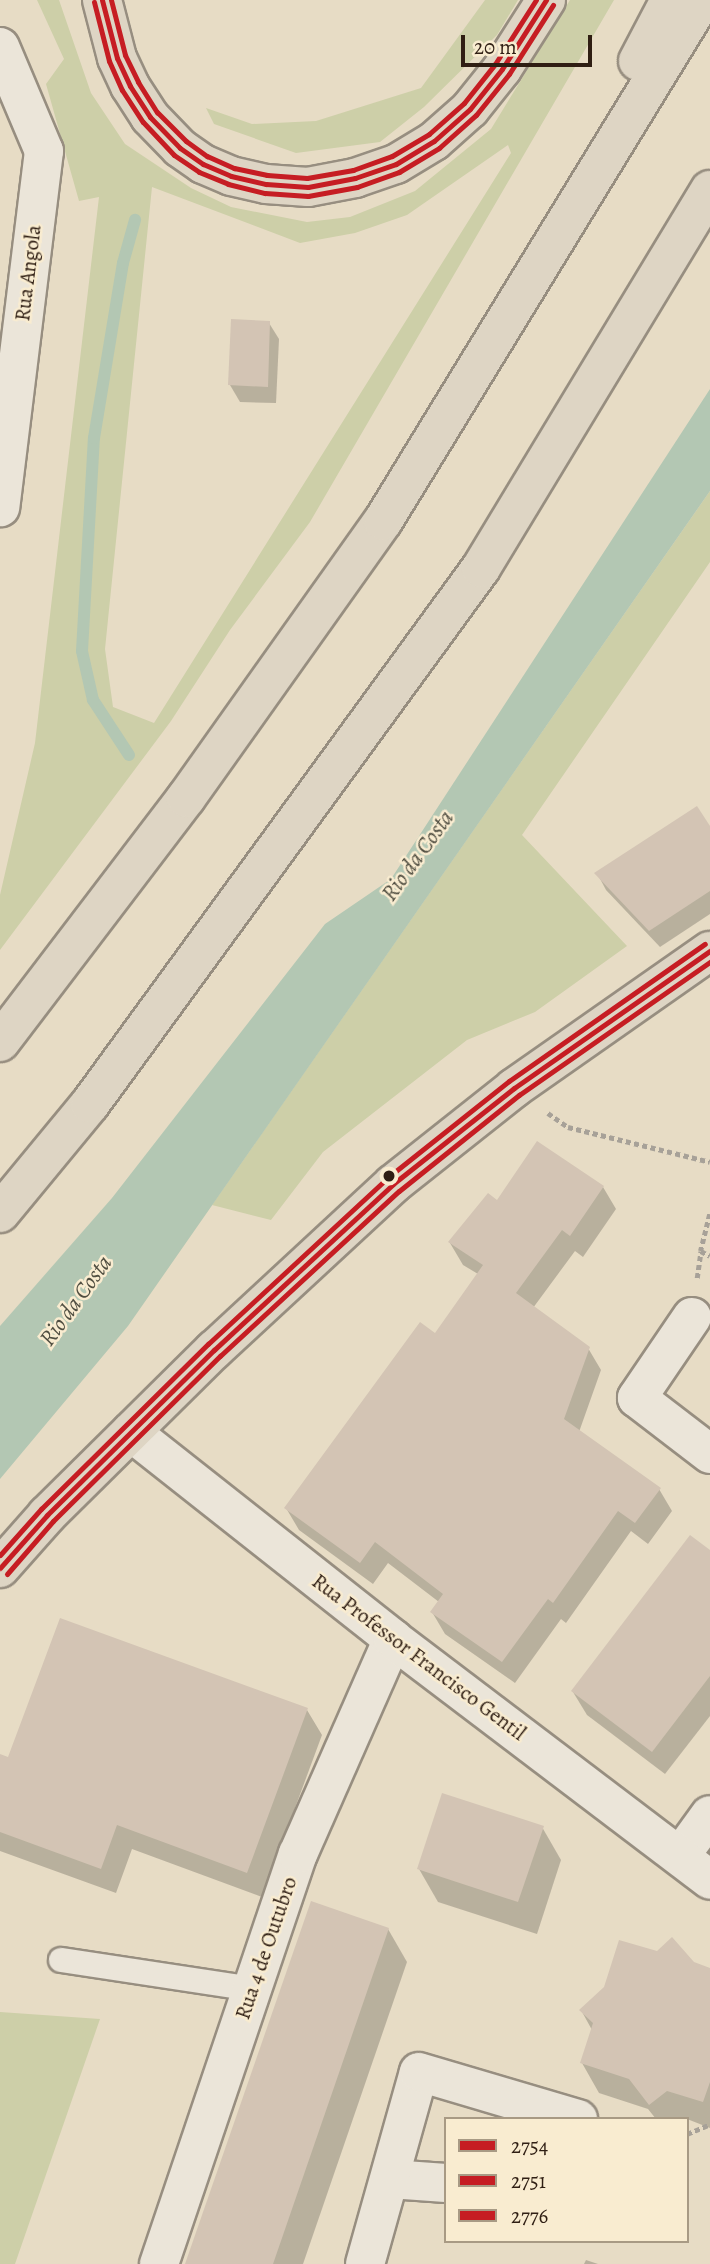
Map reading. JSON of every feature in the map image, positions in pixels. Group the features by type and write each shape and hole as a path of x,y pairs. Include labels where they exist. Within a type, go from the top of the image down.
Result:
{"main road":[{"path":"102,0 117,58 130,86 150,117 180,148 203,164 231,176 266,184 308,187 355,178 396,164 434,141 470,110 502,69 546,0"},
{"path":"493,339 670,0"},
{"path":"0,1042 186,798 383,521 493,339 554,246 702,0"},
{"path":"628,321 710,160"},
{"path":"0,1213 98,1093 481,568 628,321 710,190"},
{"path":"0,1568 47,1515 131,1432 345,1226 393,1184 514,1088 710,951"}],"street":[{"name":"Rua Angola","path":"0,47 44,151 0,507"},
{"path":"692,1317 637,1398 710,1454"},
{"name":"Rua Professor Francisco Gentil","path":"131,1432 393,1639 710,1880"},
{"name":"Rua 4 de Outubro","path":"159,2264 298,1854 393,1639"},
{"path":"681,1856 710,1815"},
{"path":"365,2264 419,2072 571,2117"},
{"path":"390,2179 444,2182"}],"lane":[{"path":"61,1960 252,1989"}],"path":[{"path":"514,1088 568,1128 710,1162"},
{"path":"710,1214 701,1251 710,1256"},
{"path":"689,2133 710,2124"}],"shaded area":[{"path":"37,0 59,0 91,93 125,144 191,188 231,207 307,222 350,217 415,191 491,129 570,0 614,0 310,522 230,630 171,721 0,950 0,895 35,743 99,197 79,201 46,84 64,59","holes":["508,145 511,153 154,723 113,707 105,649 152,187 300,243 355,233 407,215"]},
{"path":"485,0 518,0 497,35 424,107 380,142 296,153 214,124 206,108 252,124 316,121 421,88"},
{"path":"710,491 710,562 522,835 627,946 535,1012 467,1040 323,1152 271,1220 212,1205"},
{"path":"0,2012 100,2019 15,2264 0,2264"}],"water":[{"name":"Rio da Costa","path":"710,389 710,491 128,1326 0,1479 0,1326 112,1198 325,924 391,879"}],"building":[{"path":"231,319 270,321 268,387 228,385"},
{"path":"697,806 710,826 710,891 649,931 594,873"},
{"path":"537,1141 604,1186 570,1236 562,1230 516,1293 590,1347 564,1419 661,1488 635,1523 618,1511 553,1603 548,1599 502,1662 430,1612 443,1594 375,1542 360,1563 284,1508 420,1322 435,1333 483,1265 448,1242 488,1193 497,1200"},
{"path":"690,1535 710,1550 710,1676 652,1752 571,1691"},
{"path":"60,1618 308,1708 247,1873 117,1825 101,1869 0,1832 0,1754 8,1757"},
{"path":"442,1793 544,1826 518,1902 417,1869"},
{"path":"311,1901 389,1928 273,2264 185,2264"},
{"path":"672,1937 694,1962 710,1968 710,2082 703,2102 667,2091 649,2105 629,2079 580,2063 593,2023 579,2010 604,1987 619,1940 657,1951"}],"waterway":[{"path":"129,755 93,700 82,651 94,438 123,263 135,220"}],"transit line":[{"name":"2754","path":"102,0 117,58 130,86 150,117 180,148 203,164 231,176 266,184 308,187 355,178 396,164 434,141 470,109 502,69 546,0"},
{"name":"2776","path":"111,0 125,55 138,82 157,112 186,141 207,156 234,168 267,175 307,178 353,170 392,156 429,134 464,103 495,64 536,0"},
{"name":"2751","path":"94,2 109,61 122,90 143,122 174,155 199,172 228,184 265,193 308,196 357,187 399,172 439,148 476,115 509,74 553,5"},
{"name":"2776","path":"0,1555 41,1509 208,1344 387,1178 509,1081 705,944"},
{"name":"2754","path":"0,1568 47,1515 214,1350 393,1184 514,1088 710,951"},
{"name":"2751","path":"7,1574 53,1521 220,1356 399,1191 519,1095 710,962"}]}
